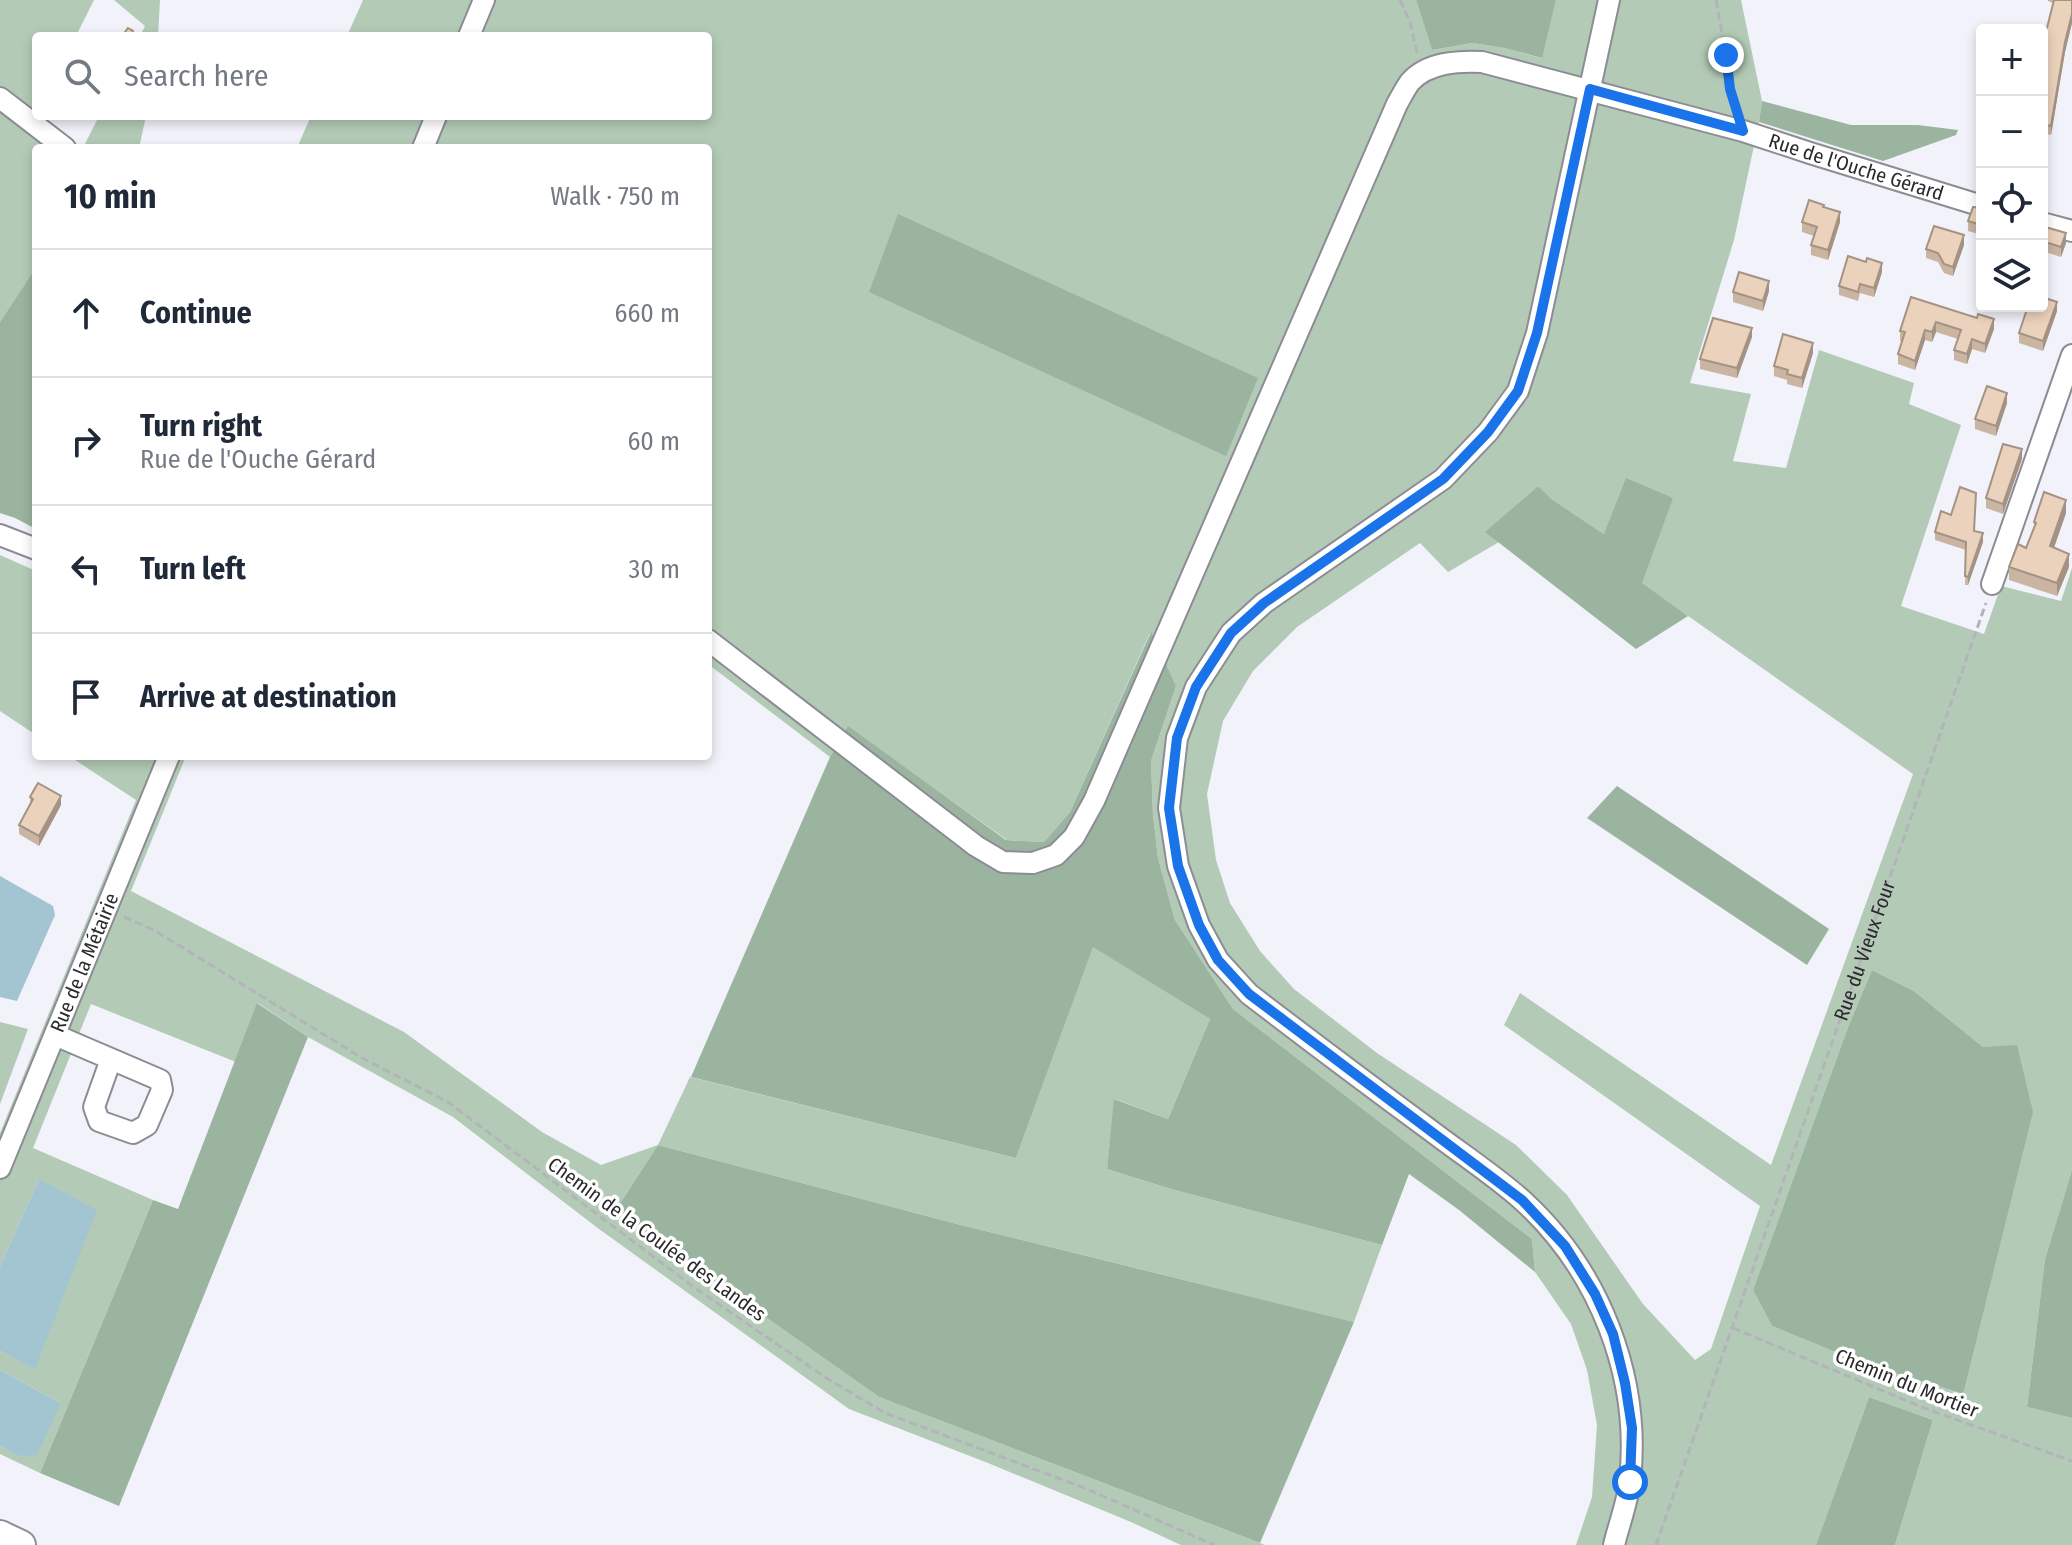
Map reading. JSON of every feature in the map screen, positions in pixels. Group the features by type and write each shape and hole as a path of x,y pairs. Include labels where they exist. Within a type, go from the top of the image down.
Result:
{"highway":[{"path":"0,1535 21,1545"}],"street":[{"path":"471,32 484,0"},
{"path":"1609,0 1537,333 1518,391 1488,432 1443,479 1264,603 1231,633 1196,687 1177,738 1169,808 1178,866 1199,925 1218,960 1249,994 1522,1200 1565,1246 1595,1294 1613,1334 1632,1428 1630,1482 1614,1545"},
{"name":"Rue de l'Ouche Gérard","path":"1422,75 1454,61 1482,62 1743,131 1976,204"},
{"path":"712,643 976,846 1003,862 1033,863 1056,855 1074,837 1094,801 1397,104 1411,81 1422,75"},
{"path":"0,98 60,144"},
{"path":"425,144 434,120"},
{"path":"2048,225 2072,231"},
{"path":"1992,584 2072,355"},
{"path":"0,535 32,547"},
{"name":"Rue de la Métairie","path":"0,1168 167,760"},
{"path":"55,1035 111,1059"}],"path":[{"path":"1400,0 1410,22 1422,75"},
{"path":"1716,0 1730,89 1743,131"},
{"name":"Rue du Vieux Four","path":"1656,1545 1992,584"},
{"name":"Chemin de la Coulée des Landes","path":"106,910 154,930 362,1058 448,1102 695,1288 828,1379 885,1413 1087,1489 1214,1545"},
{"name":"Chemin du Mortier","path":"1733,1328 1924,1408 2072,1461"}],"green space":[{"path":"0,0 94,0 78,32 32,32 34,120 29,132 44,144 32,144 32,273 0,322"},
{"path":"114,0 160,0 158,32 142,32 145,26"},
{"path":"363,0 1416,0 1432,50 1473,43 1541,58 1556,0 1741,0 1762,101 1734,240 1690,383 1751,394 1733,461 1786,468 1819,350 1914,383 1909,404 1961,425 1901,606 1984,634 2001,586 2061,601 2072,568 2072,1170 2045,1259 2027,1407 2072,1418 2072,1545 1895,1545 1933,1420 1869,1397 1816,1545 1576,1545 1592,1497 1597,1425 1587,1370 1571,1324 1535,1272 1532,1239 1233,1009 1175,920 1158,858 1151,761 1176,686 1150,633 1070,812 1044,842 1007,840 848,727 830,757 712,667 712,144 299,144 309,120 712,120 712,32 349,32","holes":["1538,486 1553,500 1604,534 1672,497 1641,583 1913,774 1771,1165 1520,993 1504,1025 1760,1206 1711,1349 1695,1360 1643,1304 1567,1195 1516,1145 1377,1053 1294,989 1260,951 1230,903 1216,860 1207,794 1223,721 1253,671 1297,627 1420,543 1448,572 1499,542 1486,532","1872,970 1914,991 1983,1047 1962,1394 1862,1363 1772,1326 1753,1290 1848,1027"]},
{"path":"1416,0 1556,0 1542,58 1473,43 1432,50"},
{"path":"1762,101 1851,125 1918,125 1958,130 1956,135 1883,161 1759,122"},
{"path":"97,120 145,120 140,144 85,144"},
{"path":"898,214 1258,378 1226,456 869,292"},
{"path":"32,273 32,527 0,513 0,322"},
{"path":"1626,478 1673,498 1642,583 1688,616 1636,649 1485,532 1538,486 1553,500 1604,534"},
{"path":"0,555 32,569 32,732 0,711"},
{"path":"1151,632 1176,686 1151,761 1158,858 1175,920 1233,1009 1532,1239 1535,1272 1409,1174 1382,1245 1107,1169 1114,1099 1168,1119 1210,1019 1093,947 1016,1158 691,1077 830,757 848,726 1006,840 1044,842 1070,812"},
{"path":"75,760 184,760 131,891 404,1032 542,1132 601,1165 658,1145 615,1211 879,1397 1265,1545 1181,1545 988,1463 849,1409 599,1229 453,1117 308,1037 258,1003 236,1062 91,1004 33,1148 153,1200 40,1473 0,1454 0,1446 18,1456 61,1403 0,1370 0,1351 35,1368 39,1179 0,1266 0,1133 136,800"},
{"path":"1617,786 1829,929 1807,965 1587,818"},
{"path":"1093,946 1210,1019 1168,1119 1115,1099 1107,1169 1382,1245 1354,1322 957,1224 658,1145 690,1077 1016,1158"},
{"path":"1872,970 1914,991 1983,1047 2017,1045 2033,1112 1963,1394 1862,1363 1772,1326 1753,1290 1848,1027"},
{"path":"257,1003 308,1037 119,1506 40,1473 153,1200 178,1209"},
{"path":"0,1022 28,1029 0,1104"},
{"path":"658,1145 957,1224 1354,1322 1260,1543 879,1397 615,1211"},
{"path":"2072,1170 2072,1418 2027,1407 2045,1259"},
{"path":"1869,1397 1933,1420 1895,1545 1816,1545"}],"water":[{"path":"0,876 53,906 55,915 17,1001 0,997"},
{"path":"39,1179 97,1210 35,1369 0,1351 0,1266"},
{"path":"0,1370 61,1403 37,1455 18,1456 0,1446"}],"building":[{"path":"2054,0 2072,0 2051,126 2048,125 2048,24"},
{"path":"1809,200 1840,212 1828,250 1811,245 1817,227 1802,222"},
{"path":"1973,207 1976,207 1976,223 1968,221"},
{"path":"1934,226 1964,235 1953,267 1944,264 1938,253 1926,249"},
{"path":"2048,228 2066,233 2061,247 2048,243"},
{"path":"1848,256 1882,263 1874,288 1860,284 1858,292 1839,286"},
{"path":"1739,272 1769,281 1763,301 1733,292"},
{"path":"1911,297 1977,318 1978,314 1994,319 1985,344 1972,339 1967,354 1954,350 1961,330 1936,322 1932,332 1925,330 1915,361 1898,354 1905,332 1900,331"},
{"path":"2048,299 2057,302 2043,341 2019,333 2026,312 2048,312"},
{"path":"1713,318 1752,328 1737,368 1700,359"},
{"path":"1783,334 1813,343 1802,378 1774,366"},
{"path":"1987,386 2007,393 1996,426 1975,419"},
{"path":"2003,444 2022,449 2003,504 1986,498"},
{"path":"1960,487 1976,493 1974,531 1983,533 1968,577 1965,576 1966,542 1935,532 1941,511 1951,515"},
{"path":"2044,492 2066,500 2050,546 2069,554 2057,583 2009,567 2018,544 2026,548"},
{"path":"38,783 61,796 39,836 19,825"}],"route":[{"path":"1630,1482 1632,1428 1613,1334 1595,1294 1565,1246 1522,1200 1249,994 1218,960 1199,925 1178,866 1169,808 1177,738 1196,687 1231,633 1264,603 1443,479 1488,432 1518,391 1537,333 1590,89 1743,131 1730,89 1726,55"}]}
